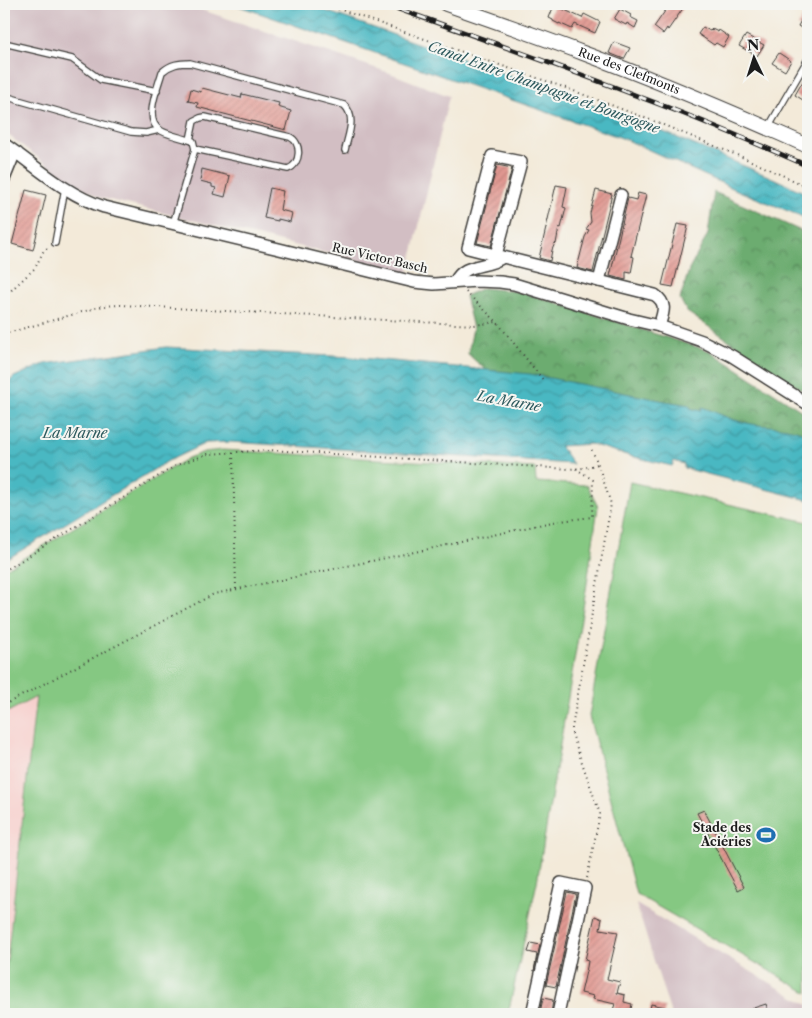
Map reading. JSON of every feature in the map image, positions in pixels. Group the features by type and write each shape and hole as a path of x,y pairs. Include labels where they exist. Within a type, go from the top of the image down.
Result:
{"street":[{"name":"Rue des Clefmonts","path":"446,4 591,56 808,146"},
{"name":"Rue Victor Basch","path":"4,144 65,188 97,205 414,282 434,284 477,281 514,284 688,335 732,356 808,404"},
{"path":"4,179 13,157 17,153"},
{"path":"456,282 461,272 466,269 490,264 500,256 521,162 492,156 468,248 500,256 599,281 655,295 664,305 659,326"},
{"path":"599,281 621,196"},
{"path":"532,1014 561,883 585,888 558,1014"}],"lane":[{"path":"4,43 72,59 102,80 157,91"},
{"path":"768,128 808,59"},
{"path":"159,130 154,123 151,110 162,72 174,64 190,63 344,105 349,110 351,121 345,150"},
{"path":"4,96 131,132 146,133 159,130 194,141 195,148 173,224"},
{"path":"190,140 194,121 205,117 290,136 298,144 299,150 295,164 288,169 195,148"},
{"path":"55,243 65,188"}],"path":[{"path":"324,4 566,88 670,128 808,187"},
{"path":"4,297 35,268 44,250 55,243"},
{"path":"456,282 497,322 544,382"},
{"path":"4,334 103,306 121,305 474,325 497,322"},
{"path":"585,888 600,814 572,734 572,728 611,504 591,448"},
{"path":"4,571 177,466 208,454 270,450 575,468 584,468 598,464"},
{"path":"233,453 236,590"},
{"path":"4,706 214,594 552,522 592,517 593,480 575,468"}],"shaded area":[{"path":"4,4 184,4 390,73 449,96 408,273 98,197 60,174 4,132"},
{"path":"36,697 4,988 4,714"},
{"path":"636,904 808,1005 808,1014 671,1014"}],"green space":[{"path":"714,192 808,234 808,394 687,312 680,299 689,270 708,234"},
{"path":"483,288 522,292 710,351 808,415 808,451 492,376 468,354 473,328 465,296"},
{"path":"222,450 535,468 536,482 587,485 598,507 586,590 537,882 508,1014 4,1014 4,988 36,697 4,714 4,570 188,458 204,452"},
{"path":"630,482 808,522 808,993 636,894 589,716"}],"water":[{"path":"233,4 306,4 638,121 808,194 808,219 739,191 625,139"},
{"name":"La Marne","path":"166,347 351,357 530,374 690,405 690,408 701,411 702,407 742,422 793,429 808,435 808,500 684,468 684,464 674,461 672,466 591,444 560,446 573,464 231,442 206,443 168,461 4,561 4,386 14,377 44,364"}],"building":[{"path":"670,4 686,4 668,30 667,28 663,34 654,27"},
{"path":"554,5 582,18 584,14 600,22 595,33 575,24 572,29 553,21 549,18"},
{"path":"808,8 808,32 798,26"},
{"path":"620,9 638,21 635,28 614,19"},
{"path":"703,27 710,31 712,29 718,32 719,30 729,37 723,47 716,43 714,45 698,34"},
{"path":"746,35 764,45 757,56 739,46"},
{"path":"614,42 630,48 624,59 609,53"},
{"path":"779,53 791,61 785,71 772,63"},
{"path":"808,72 808,97 805,95 803,100 795,95"},
{"path":"202,88 241,98 242,94 279,103 278,107 291,111 286,130 197,107 198,103 188,101 191,89 201,92"},
{"path":"497,165 512,168 491,246 477,243"},
{"path":"202,169 230,176 225,197 214,194 216,188 212,187 212,184 200,181"},
{"path":"556,185 567,187 563,207 566,208 550,261 539,258"},
{"path":"270,188 283,191 280,210 292,213 290,222 264,218"},
{"path":"26,190 46,195 33,250 12,244"},
{"path":"596,190 612,194 593,272 577,268 585,237 589,230 586,229 591,222 590,213"},
{"path":"638,193 646,195 631,256 634,257 631,273 626,272 626,280 610,276 628,198 636,200"},
{"path":"677,224 688,226 673,287 662,285"},
{"path":"704,810 744,887 738,890 697,813"},
{"path":"567,892 576,894 556,987 546,985"},
{"path":"595,916 602,919 600,929 618,932 607,979 620,982 617,993 625,995 624,1002 632,1004 630,1014 613,1010 615,1004 593,999 594,996 581,993 588,961 585,960"},
{"path":"531,943 540,945 534,971 537,954 528,952"},
{"path":"543,998 553,1000 551,1014 540,1013"},
{"path":"651,1004 665,1007 664,1014 649,1014"},
{"path":"766,1004 769,1014 738,1014 738,1013"}],"railway":[{"path":"384,4 661,105 808,166"}],"place":[{"name":"Stade des Aciéries","path":"766,835"}],"water label":[{"name":"Canal Entre Champagne et Bourgogne","path":"544,87"}]}
